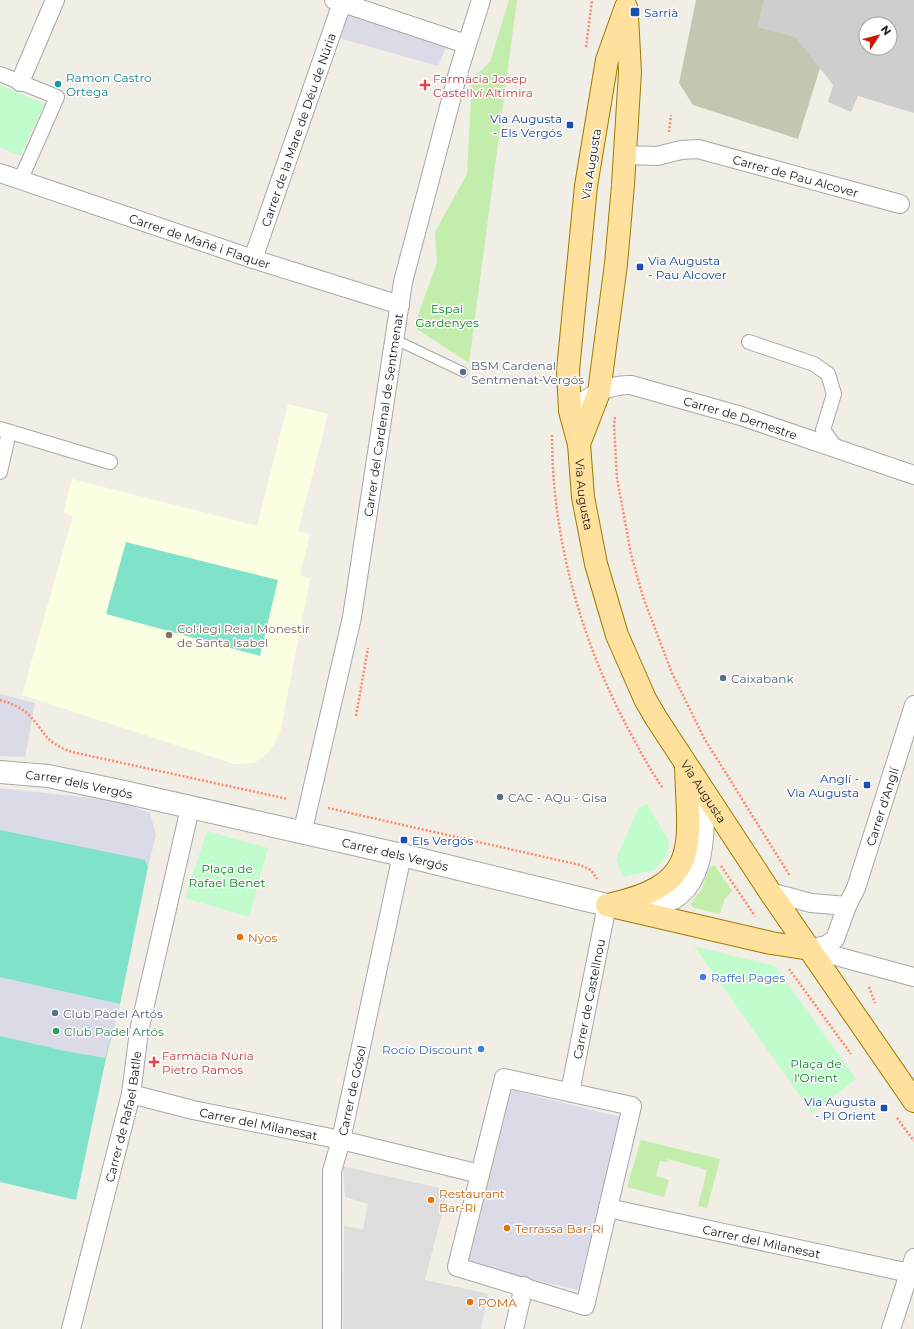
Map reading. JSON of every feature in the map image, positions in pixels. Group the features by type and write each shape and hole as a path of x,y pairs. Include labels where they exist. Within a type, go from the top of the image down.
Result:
{"main road":[{"name":"Via Augusta","path":"578,444 599,392 616,256 625,155 630,72 627,4"},
{"name":"Via Augusta","path":"627,4 608,60 586,186 568,370 570,411 578,444 583,497 593,549 617,635 644,698 686,766 770,892 914,1101"},
{"path":"607,905 639,897 651,892 674,877 681,865 689,833 686,766"},
{"path":"607,905 810,950"}],"street":[{"path":"20,82 55,0"},
{"name":"Carrer del Cardenal de Sentmenat","path":"302,834 352,617 400,305 418,223 466,44 481,0"},
{"path":"340,1 466,44"},
{"name":"Carrer de la Mare de Déu de Núria","path":"253,259 340,1"},
{"path":"0,74 57,98 20,181"},
{"name":"Carrer de Pau Alcover","path":"625,155 657,156 690,148 900,204"},
{"name":"Carrer de Mañé i Flaquer","path":"0,173 253,259 400,305"},
{"path":"749,342 814,364 828,374 834,394 823,430 836,448"},
{"name":"Carrer de Demestre","path":"570,411 599,392 619,384 631,384 741,416 914,475"},
{"path":"0,472 5,430 110,462"},
{"name":"Carrer d'Anglí","path":"810,950 826,945 835,939 847,906 856,888 914,705"},
{"name":"Carrer dels Vergós","path":"0,772 48,776 302,834 402,855 607,905 635,909 649,909 661,906 676,899 687,890 696,876 704,843 704,792"},
{"name":"Carrer de Rafael Batlle","path":"71,1329 131,1094 139,1031 190,808"},
{"name":"Carrer de Gósol","path":"332,1329 332,1171 341,1140 402,855"},
{"path":"770,892 810,904 847,906"},
{"name":"Carrer de Castellnou","path":"570,1092 607,905"},
{"path":"810,950 914,977"},
{"path":"504,1078 570,1092 632,1106 585,1306 524,1286 458,1267 504,1078"},
{"name":"Carrer del Milanesat","path":"131,1094 193,1110 341,1140 480,1174"},
{"name":"Carrer del Milanesat","path":"608,1208 912,1268"},
{"path":"891,1329 912,1268"},
{"path":"514,1329 524,1286"}],"lane":[{"path":"394,339 462,372"}],"path":[{"path":"669,135 671,115"},
{"path":"616,411 614,426 617,478 631,554 643,597 672,673 704,738 793,880"},
{"path":"356,716 368,646"},
{"path":"0,700 16,706 32,719 46,737 56,746 72,752 293,800"},
{"path":"325,807 580,865 591,870 599,883"},
{"path":"734,885 751,909"},
{"path":"787,966 855,1059"},
{"path":"896,1116 914,1141"}],"shaded area":[{"path":"343,0 361,0 453,31 438,66 332,36"},
{"path":"696,0 764,0 758,27 796,37 820,68 798,139 693,105 679,83"},
{"path":"764,0 914,0 914,113 858,96 851,112 828,102 833,85 796,37 758,27"},
{"name":"Col·legi Reial Monestir de Santa Isabel","path":"288,404 328,414 298,531 310,535 300,575 310,579 280,733 267,754 254,763 234,764 22,695 73,516 63,513 72,479 257,526"},
{"path":"0,694 35,703 25,757 0,756"},
{"path":"0,788 118,801 150,813 156,835 148,867 146,860 0,830"},
{"path":"0,977 120,1004 105,1058 65,1051 0,1036"},
{"path":"511,1090 620,1117 578,1290 468,1264"},
{"path":"343,1166 448,1190 425,1280 488,1294 481,1329 343,1329 344,1226 363,1229 368,1204 345,1197"}],"green space":[{"name":"Espai Gardenyes","path":"509,0 517,0 469,363 417,329 418,315 437,263 435,232 467,174 472,79 490,62"},
{"path":"0,85 45,104 20,156 0,147"},
{"path":"126,542 278,580 260,656 106,614"},
{"path":"647,804 669,841 668,853 655,870 623,877 616,859 639,807"},
{"name":"Club Padel Artós","path":"0,816 143,854 148,867 120,1004 106,1058 76,1200 0,1182"},
{"name":"Plaça de Rafael Benet","path":"207,831 268,848 249,917 185,898"},
{"path":"714,865 732,891 724,900 720,914 694,908 690,904 702,889 708,870"},
{"name":"Plaça de l'Orient","path":"694,946 775,966 856,1079 812,1113"},
{"path":"641,1140 720,1159 707,1208 698,1206 707,1170 668,1159 667,1162 660,1161 656,1176 669,1180 664,1197 627,1187"}],"place":[{"name":"Sarrià","path":"635,12"},
{"name":"Ramon Castro Ortega","path":"58,84"},
{"name":"Farmàcia Josep Castellví Altimira","path":"425,85"},
{"name":"Via Augusta - Els Vergós","path":"570,125"},
{"name":"Via Augusta - Pau Alcover","path":"640,267"},
{"name":"BSM Cardenal Sentmenat-Vergós","path":"463,372"},
{"name":"Col·legi Reial Monestir de Santa Isabel","path":"169,635"},
{"name":"Caixabank","path":"723,678"},
{"name":"Anglí - Via Augusta","path":"867,785"},
{"name":"CAC - AQu - Gisa","path":"500,797"},
{"name":"Els Vergós","path":"404,840"},
{"name":"Nýos","path":"240,937"},
{"name":"Raffel Pages","path":"703,977"},
{"name":"Club Pàdel Artós","path":"55,1013"},
{"name":"Club Padel Artós","path":"56,1031"},
{"name":"Rocío Discount","path":"481,1049"},
{"name":"Farmàcia Núria Pietro Ramos","path":"154,1062"},
{"name":"Via Augusta - Pl Orient","path":"884,1108"},
{"name":"Restaurant Bar-Ri","path":"431,1200"},
{"name":"Terrassa Bar-Ri","path":"507,1228"},
{"name":"POMA","path":"470,1302"}]}
